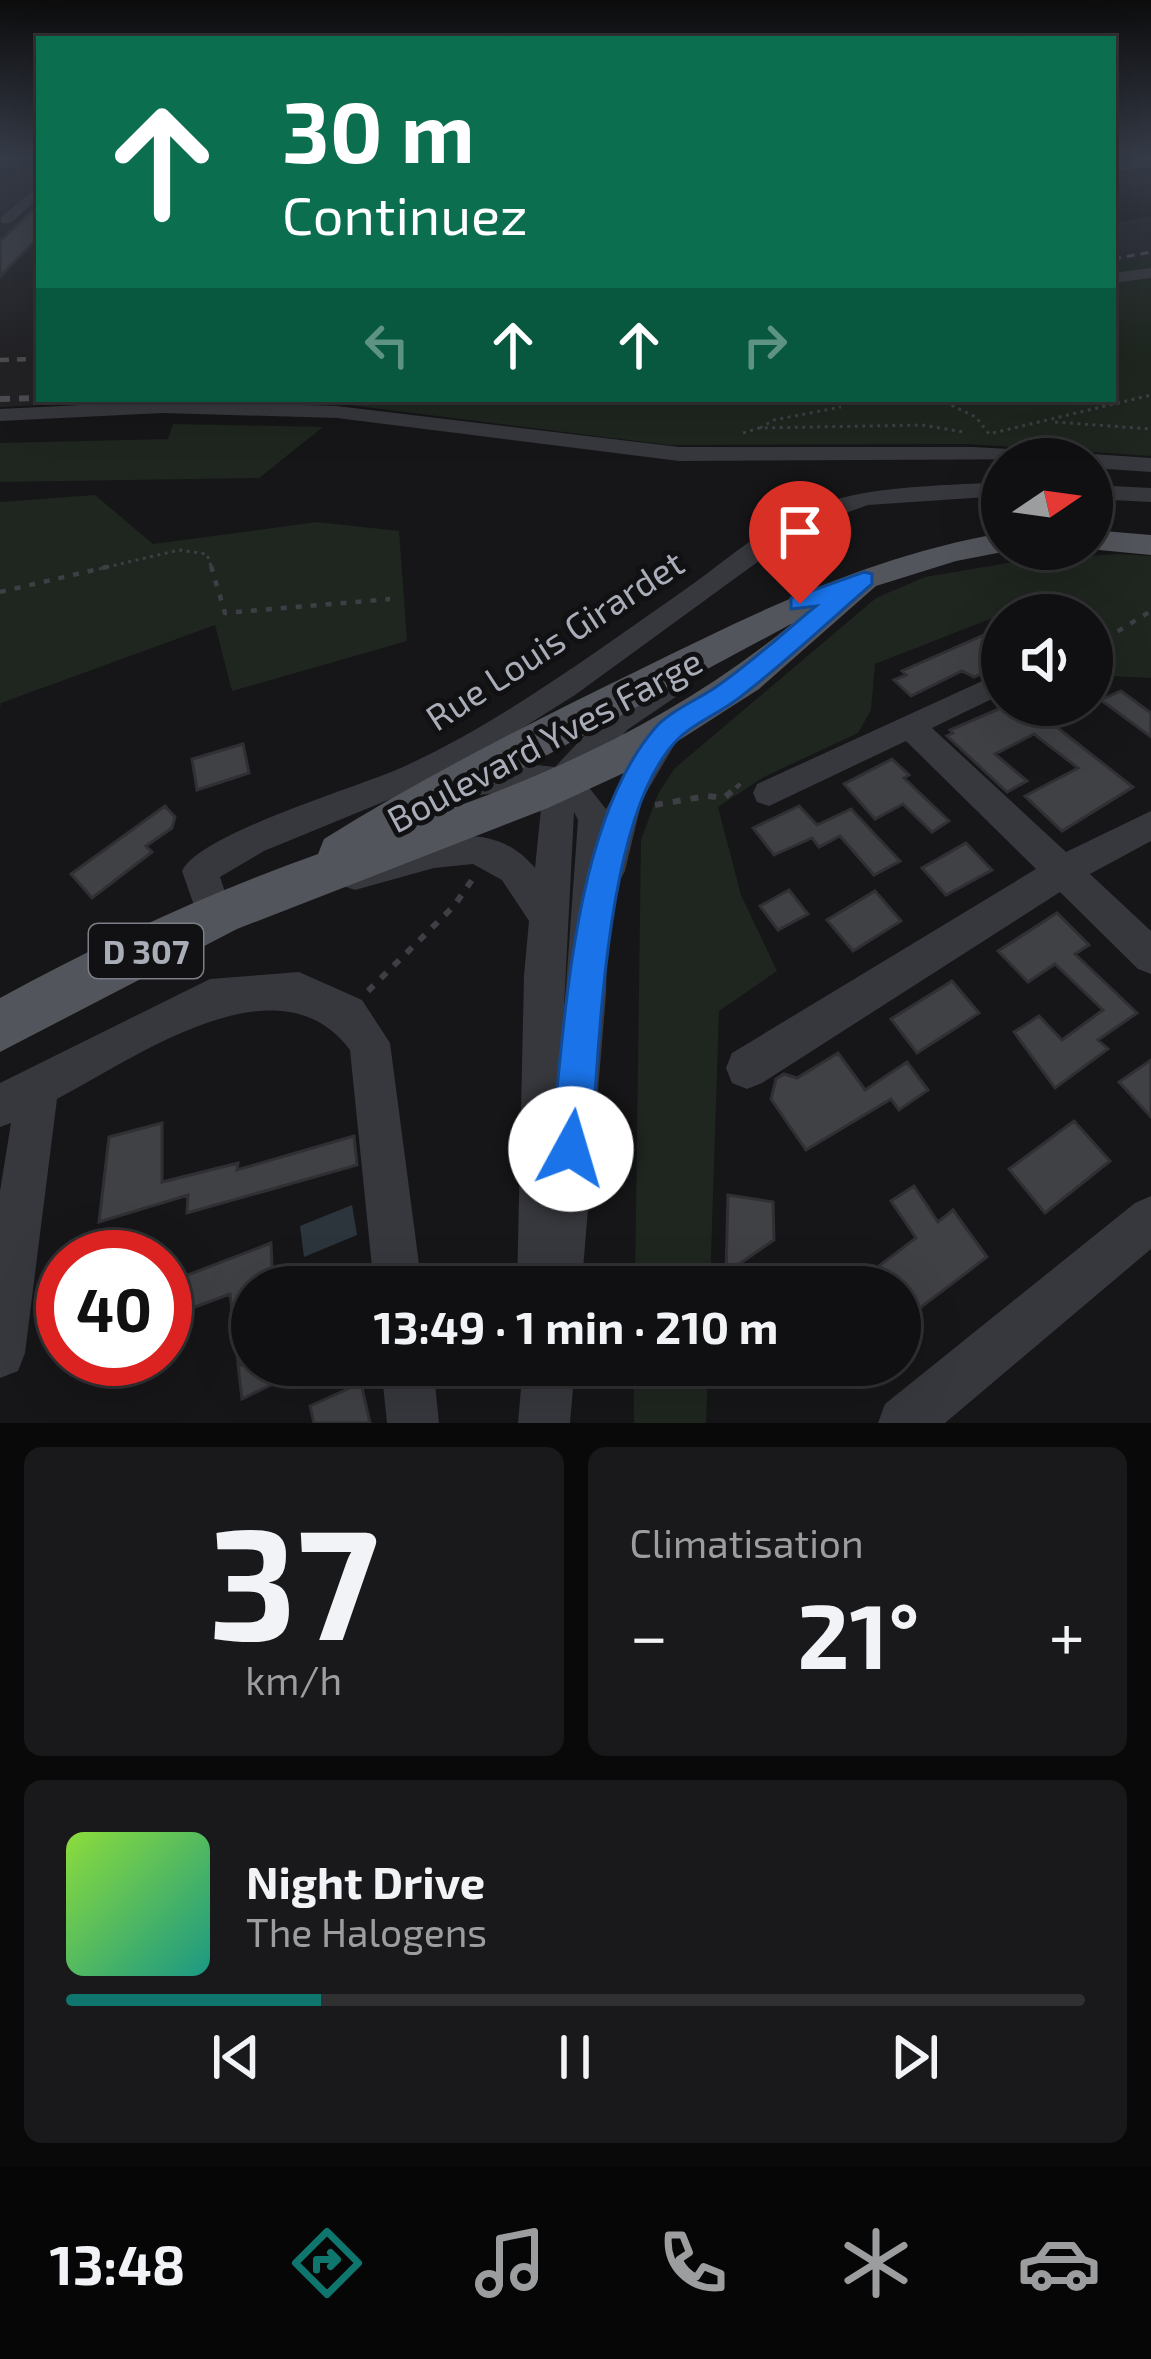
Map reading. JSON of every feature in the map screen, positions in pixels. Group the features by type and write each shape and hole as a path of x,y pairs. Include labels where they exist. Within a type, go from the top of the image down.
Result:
{"main road":[{"path":"1113,542 1151,544"},
{"name":"Boulevard Yves Farge","path":"295,882 470,771 825,591 947,551 981,546"},
{"name":"Boulevard Yves Farge","path":"7,1020 295,882 432,837 667,732 730,691 864,579"}],"street":[{"path":"1119,279 1151,273"},
{"path":"1119,279 1151,292"},
{"path":"0,416 163,407 324,411 643,451 981,454"},
{"path":"161,419 288,421 324,411"},
{"path":"1113,462 1151,465"},
{"name":"Rue Louis Girardet","path":"216,919 200,871 252,841 416,775 497,729 565,688 796,523 865,499 981,491"},
{"path":"1113,493 1151,495"},
{"path":"541,1266 542,1023 560,783 616,722 721,660 767,622"},
{"path":"758,789 981,692"},
{"path":"909,725 1151,956"},
{"path":"586,995 610,851 626,798 667,732"},
{"path":"382,825 486,779 530,772 588,801 595,820 586,995 559,1266"},
{"path":"747,1068 1064,872 1151,825"},
{"path":"295,882 390,869 436,852 472,848 510,865 548,919"},
{"path":"0,1353 19,1095 210,998 299,992 348,1013 370,1043 396,1266"},
{"path":"904,1423 1151,1219"},
{"path":"409,1386 413,1423"},
{"path":"542,1423 544,1386"}],"path":[{"path":"944,402 976,417 986,435 1151,395"},
{"path":"714,454 715,443 774,420 841,407"},
{"path":"1046,422 1151,429"},
{"path":"760,428 922,425 966,432"},
{"path":"0,592 179,550 207,554 225,614 390,599"},
{"path":"1113,634 1151,611"},
{"path":"649,804 678,805 712,794 724,798 740,782 758,789"},
{"path":"348,1013 454,906 475,876"}],"shaded area":[{"path":"0,224 36,224 36,402 99,402 0,407"},
{"path":"1116,224 1151,224 1151,257 1116,263"},
{"path":"1151,257 1151,456 1113,454 1113,438 981,438 981,445 669,445 341,404 343,402 1116,402 1116,263"},
{"path":"173,424 323,427 259,478 0,482 0,443 168,439"},
{"path":"95,495 153,544 317,522 399,531 407,641 232,691 215,625 1,703 0,708 0,502"},
{"path":"1113,554 1151,556 1151,678 1113,676 1113,594 981,594 981,623 875,664 871,710 858,733 764,777 718,807 741,895 777,971 719,1011 711,1266 635,1266 641,840 658,794 674,769 876,598 925,577 981,567 1113,570"},
{"path":"352,1205 357,1235 304,1257 300,1226"},
{"path":"634,1386 707,1386 706,1423 634,1423"}],"building":[{"path":"18,224 36,224 36,239 0,277 0,241"},
{"path":"981,636 981,674 974,677 962,671 911,696 894,680 906,675 902,671"},
{"path":"1121,691 1151,713 1151,737 1113,709 1113,695"},
{"path":"981,717 981,726 1055,726 1133,787 1062,831 1025,796 1078,768 1034,734 995,754 1027,781 1007,792 947,736 953,733 950,730"},
{"path":"243,744 249,773 197,790 192,759"},
{"path":"892,759 909,775 904,778 949,821 932,832 903,804 875,819 844,784"},
{"path":"165,806 175,817 172,828 146,846 152,852 92,898 71,874"},
{"path":"799,806 817,825 851,809 900,861 874,875 840,836 819,847 812,838 774,855 753,828"},
{"path":"966,843 992,870 946,895 922,868"},
{"path":"789,890 808,914 778,930 760,906"},
{"path":"875,891 901,921 853,951 827,920"},
{"path":"1057,913 1089,945 1075,954 1137,1013 1098,1040 1108,1049 1055,1088 1014,1032 1039,1016 1062,1040 1103,1010 1055,964 1028,982 998,951"},
{"path":"952,981 979,1013 917,1053 891,1019"},
{"path":"838,1053 865,1090 907,1062 928,1090 899,1110 891,1099 806,1150 771,1099 776,1079 784,1074 797,1078"},
{"path":"1151,1060 1151,1117 1119,1082"},
{"path":"1074,1121 1110,1161 1045,1213 1009,1169"},
{"path":"162,1123 162,1182 238,1163 237,1170 354,1136 357,1165 187,1213 188,1195 99,1222 109,1137"},
{"path":"914,1186 938,1222 953,1210 987,1257 921,1307 921,1266 880,1265 916,1238 891,1201"},
{"path":"728,1195 773,1202 774,1240 736,1266 726,1266"},
{"path":"271,1243 272,1266 231,1266 231,1302 230,1294 192,1308 192,1273"},
{"path":"240,1386 269,1386 242,1399"},
{"path":"362,1386 370,1423 314,1423 310,1406"}],"railway":[{"path":"1116,258 1151,252"},
{"path":"0,360 36,359"},
{"path":"0,399 36,398"}],"route":[{"path":"571,1149 586,995 610,851 626,798 667,732 730,691 864,579 800,604"}]}
